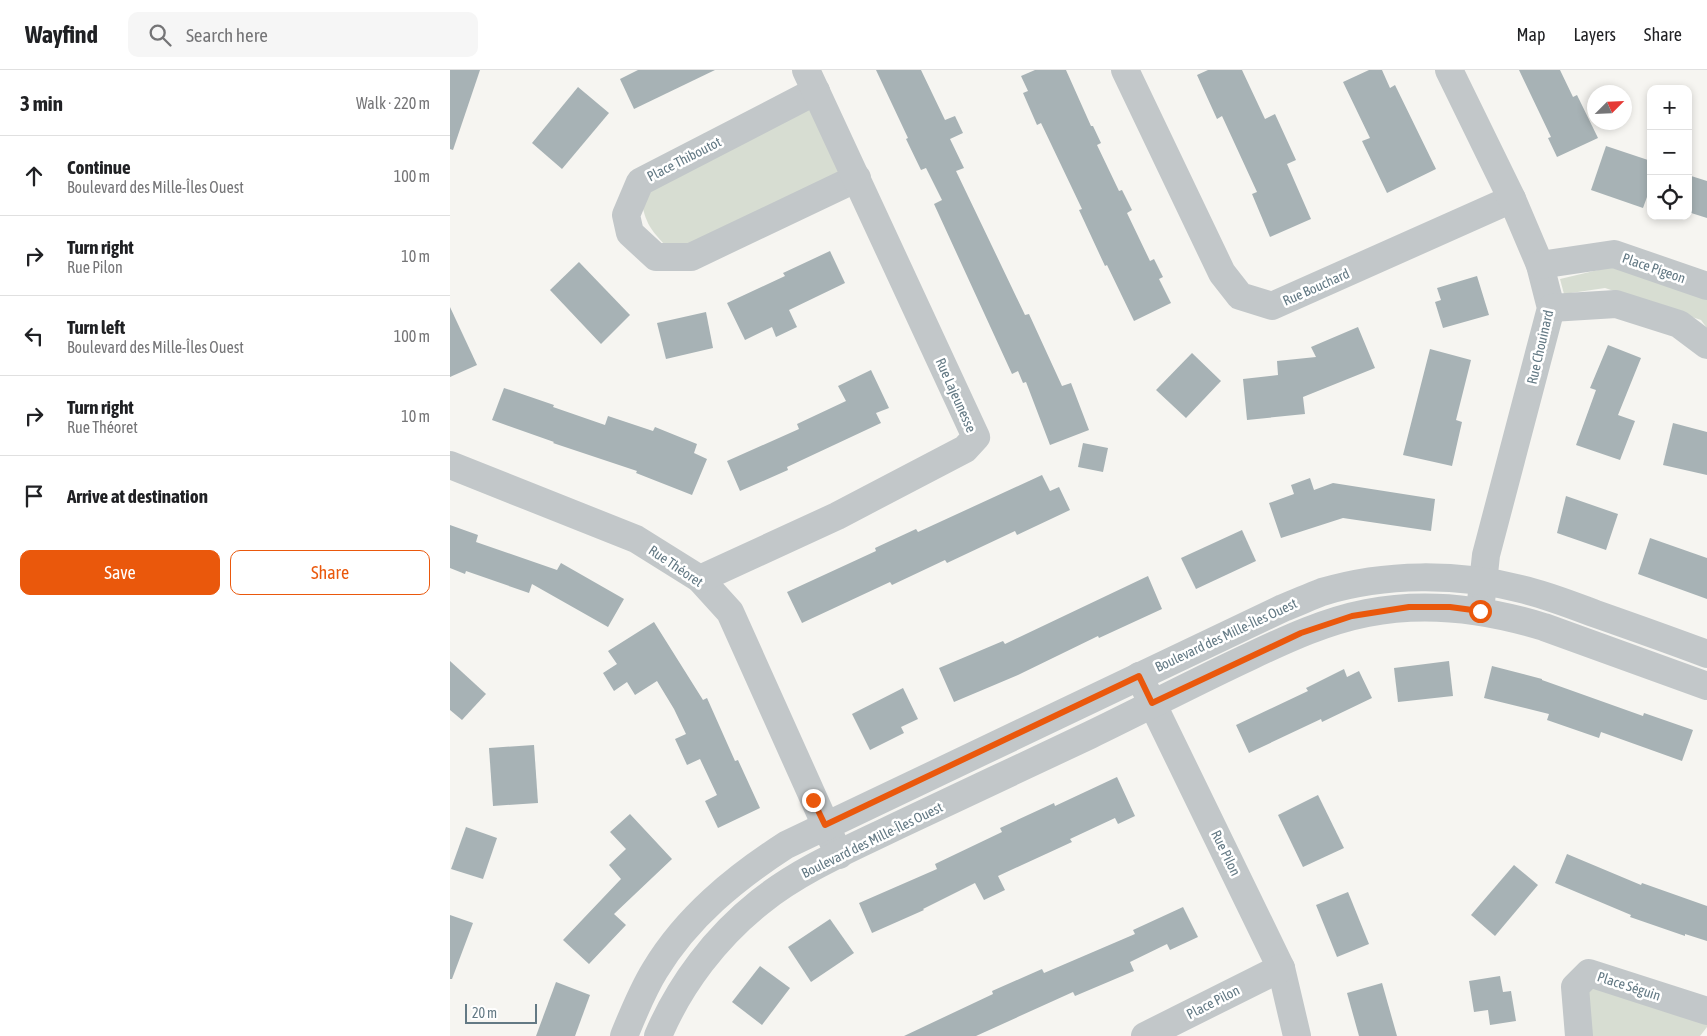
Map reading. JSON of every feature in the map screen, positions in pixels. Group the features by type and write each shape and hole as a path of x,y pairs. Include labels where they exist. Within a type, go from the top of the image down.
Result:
{"street":[{"name":"Rue Bouchard","path":"1125,70 1222,273 1240,296 1272,306 1512,199"},
{"name":"Rue Chouinard","path":"1449,70 1512,199 1540,265 1551,308 1486,555 1480,611"},
{"name":"Place Thiboutot","path":"811,80 640,182 626,215 630,233 656,257 691,257 857,178"},
{"name":"Rue Lajeunesse","path":"700,579 837,516 965,449 976,437 811,80"},
{"name":"Place Pigeon","path":"1540,265 1614,254 1707,286"},
{"path":"1551,308 1616,304 1679,324 1707,345"},
{"name":"Rue Théoret","path":"450,465 636,540 700,579 730,612 838,854"},
{"name":"Boulevard des Mille-Îles Ouest","path":"624,1036 636,1006 655,970 681,935 709,903 736,880 786,845 1283,608 1321,593 1366,583 1413,578 1456,579 1520,588 1556,599 1707,654"},
{"name":"Boulevard des Mille-Îles Ouest","path":"658,1036 695,970 739,920 789,881 838,854 1301,633 1352,616 1409,607 1450,607 1480,611 1544,627 1707,686"},
{"name":"Rue Pilon","path":"1139,676 1282,968 1297,1036"},
{"name":"Place Pilon","path":"1145,1036 1282,968"},
{"name":"Place Séguin","path":"1579,1036 1575,987 1589,973 1707,1011"}],"shaded area":[{"path":"809,108 840,173 692,246 666,246 656,235 649,226 641,200 651,189"},
{"path":"1615,266 1707,299 1707,328 1701,320 1605,288 1564,294 1560,279"},
{"path":"1593,983 1707,1020 1707,1027 1700,1036 1586,1036 1583,994"}],"building":[{"path":"450,70 480,70 453,150 450,149"},
{"path":"638,70 715,70 634,109 620,79"},
{"path":"876,70 921,70 945,120 955,116 963,133 950,139 964,168 956,171 1025,315 1029,314 1062,386 1071,383 1089,430 1050,445 1026,382 1023,383 1018,371 1012,374 934,204 942,200 926,168 921,170"},
{"path":"1035,70 1066,70 1091,126 1093,126 1101,143 1097,145 1119,191 1122,190 1132,210 1127,213 1150,261 1154,259 1163,277 1159,279 1171,303 1134,321 1107,265 1105,266 1079,210 1082,209 1041,123 1037,125 1023,93 1028,91 1021,76"},
{"path":"1208,70 1242,70 1265,119 1275,114 1296,160 1287,164 1311,219 1270,237 1252,194 1257,192 1222,116 1217,119 1197,75"},
{"path":"1369,70 1382,70 1390,88 1395,85 1436,169 1387,193 1362,141 1370,138 1343,82"},
{"path":"1519,70 1560,70 1573,97 1577,95 1587,115 1587,130 1594,130 1598,138 1557,157 1548,138 1551,137"},
{"path":"578,87 609,113 562,169 532,143"},
{"path":"1606,146 1647,160 1647,197 1643,208 1591,190"},
{"path":"1692,176 1707,181 1707,218 1692,213"},
{"path":"830,251 845,283 789,310 797,327 776,337 772,327 745,340 727,303 785,276 783,273"},
{"path":"579,262 630,315 601,344 550,290"},
{"path":"1477,276 1489,315 1443,328 1435,302 1441,300 1437,288"},
{"path":"450,307 477,365 450,377"},
{"path":"706,312 713,348 666,359 657,323"},
{"path":"1358,327 1375,368 1303,397 1305,414 1247,420 1243,379 1278,375 1277,361 1316,357 1311,347"},
{"path":"1608,345 1641,358 1618,415 1635,421 1620,460 1576,445 1596,390 1590,388"},
{"path":"1430,349 1471,360 1456,420 1462,422 1452,466 1403,455"},
{"path":"1192,353 1221,381 1186,418 1156,390"},
{"path":"871,370 889,408 876,413 881,423 787,467 788,470 740,491 727,461 799,429 797,424 846,401 838,386"},
{"path":"504,388 605,425 608,416 653,431 655,427 697,444 694,453 707,459 692,495 636,473 637,471 492,420"},
{"path":"1673,423 1707,432 1707,475 1663,465"},
{"path":"1083,443 1108,448 1103,472 1078,467"},
{"path":"1042,475 1050,491 1059,487 1070,510 1017,535 1015,531 947,563 945,560 892,585 890,582 802,623 787,592 876,551 875,548 916,529 918,532"},
{"path":"1310,478 1314,490 1333,483 1435,499 1431,531 1343,518 1281,538 1269,503 1294,494 1291,485"},
{"path":"1566,496 1618,514 1606,550 1557,533"},
{"path":"450,525 478,535 476,542 557,570 561,563 624,599 608,627 532,584 529,593 466,571 465,574 450,568"},
{"path":"1242,530 1256,561 1196,589 1181,558"},
{"path":"1650,538 1707,558 1707,599 1638,574"},
{"path":"1148,576 1162,609 954,702 939,668 1003,641 1005,644"},
{"path":"654,622 703,700 707,698 735,761 738,760 760,808 718,828 705,801 717,795 700,759 687,765 675,739 686,734 657,681 635,695 627,682 614,691 603,673 617,664 608,651"},
{"path":"450,661 486,694 462,720 450,710"},
{"path":"1449,661 1453,696 1398,702 1394,668"},
{"path":"1492,666 1542,679 1643,716 1644,713 1693,730 1682,761 1601,732 1599,738 1547,720 1549,714 1484,698"},
{"path":"1344,669 1347,677 1359,671 1372,698 1322,722 1321,719 1249,753 1236,725 1308,691 1306,688"},
{"path":"903,688 918,719 901,727 904,733 870,750 852,714"},
{"path":"534,745 538,803 493,806 489,748"},
{"path":"1117,777 1135,816 1118,824 1115,818 1070,839 1072,842 998,876 1005,890 984,900 975,883 924,910 872,933 859,903 937,869 935,864 1002,832 1000,828 1054,803 1055,806"},
{"path":"1318,795 1344,848 1303,867 1278,815"},
{"path":"630,814 672,859 614,914 626,925 589,964 563,940 621,879 609,865 626,849 610,832"},
{"path":"466,827 497,838 483,879 451,869"},
{"path":"1567,854 1641,885 1642,883 1707,906 1707,941 1685,934 1685,936 1630,917 1631,915 1555,883"},
{"path":"1514,865 1538,885 1495,936 1471,915"},
{"path":"1348,892 1369,944 1337,957 1316,905"},
{"path":"1183,907 1198,937 1170,950 1167,944 1130,962 1134,971 1075,996 1073,992 976,1036 904,1036 993,994 992,991 1042,969 1044,973 1135,934 1133,930"},
{"path":"450,915 473,923 452,979 450,979"},
{"path":"830,919 854,953 811,982 788,947"},
{"path":"760,966 790,988 762,1025 732,1002"},
{"path":"1500,976 1503,992 1511,991 1516,1021 1490,1025 1488,1010 1474,1012 1469,981"},
{"path":"556,982 590,995 575,1036 536,1036"},
{"path":"1382,983 1397,1036 1359,1036 1347,993"}],"route":[{"path":"813,800 825,825 1139,676 1152,703 1301,633 1336,620 1369,612 1409,607 1450,607 1480,611"}]}
